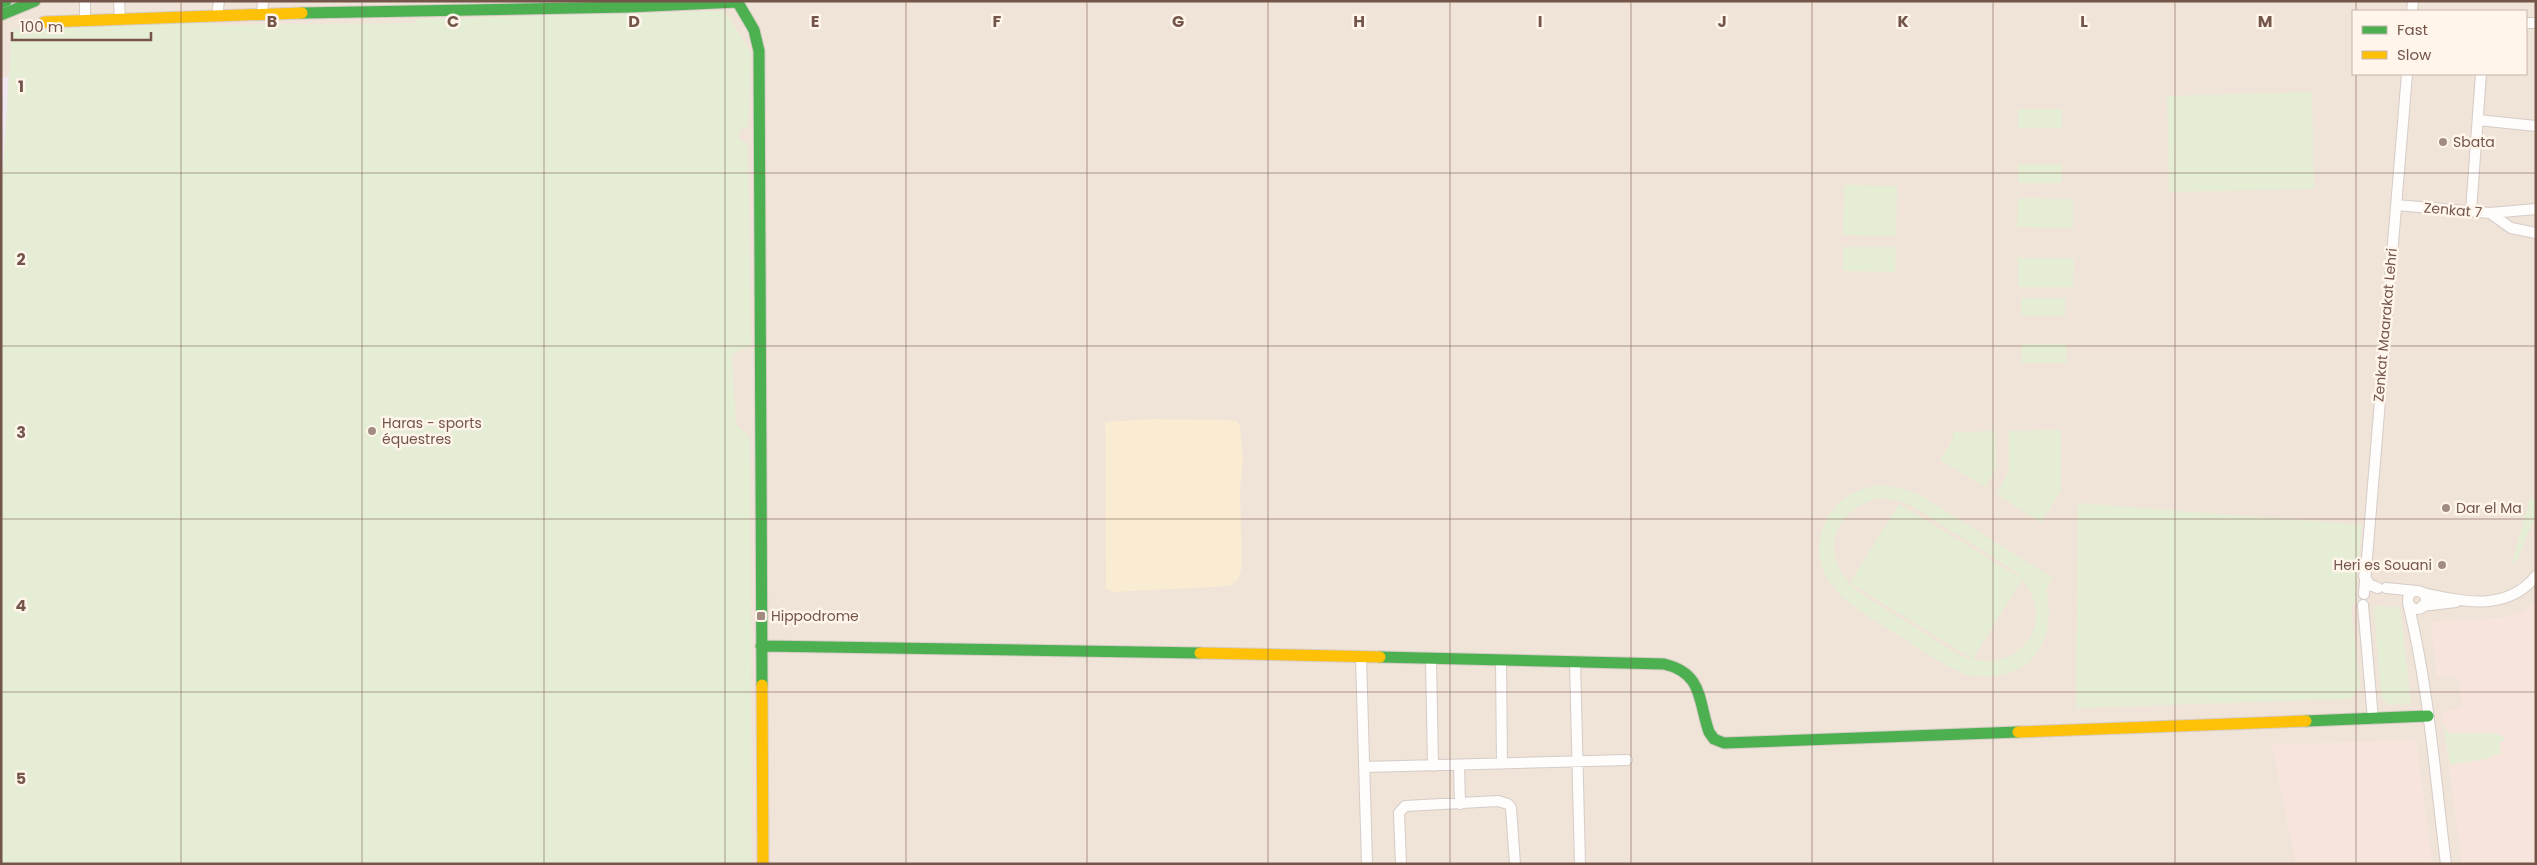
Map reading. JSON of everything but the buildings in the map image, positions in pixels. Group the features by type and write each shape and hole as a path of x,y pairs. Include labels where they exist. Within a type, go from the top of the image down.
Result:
{"street":[{"path":"1,3 6,1"},
{"path":"1,15 35,1"},
{"path":"85,1 85,20"},
{"path":"119,1 120,19"},
{"path":"217,16 219,1"},
{"path":"262,14 264,1"},
{"path":"44,22 262,14 351,6 737,2 754,30 760,51 763,864"},
{"name":"Zenkat Maarakat Lehri","path":"2364,594 2364,575 2407,75"},
{"path":"2470,211 2481,75"},
{"path":"2478,120 2536,126"},
{"name":"Zenkat 7","path":"2396,205 2490,213 2511,228 2536,233"},
{"path":"2490,213 2536,209"},
{"path":"2364,575 2370,585 2382,588 2419,592 2464,601 2488,602 2507,598 2524,588 2536,576"},
{"path":"2419,592 2410,595 2408,603 2415,630 2428,716 2446,864"},
{"path":"2415,630 2421,607 2426,600 2419,592"},
{"path":"2408,603 2414,608 2464,601"},
{"path":"2363,605 2373,719"},
{"path":"761,646 1124,651 1664,664 1679,667 1690,675 1696,685 1709,732 1714,739 1724,743 2428,716"},
{"path":"1361,658 1366,864"},
{"path":"1431,659 1433,766"},
{"path":"1501,660 1502,764"},
{"path":"1575,662 1580,864"},
{"path":"1364,767 1578,763 1627,760"},
{"path":"1459,765 1460,804"},
{"path":"1401,864 1399,813 1405,806 1498,801 1508,804 1511,808 1515,864"}],"shaded area":[{"path":"1,1 2536,1 2536,864 1,864"},
{"path":"1,77 9,77 1,201"},
{"path":"2536,600 2536,864 2462,864 2442,712 2457,709 2462,705 2459,681 2455,677 2437,677 2431,622 2509,617 2525,610"},
{"path":"2416,740 2432,864 2296,864 2272,745"}],"green space":[{"name":"Haras - sports équestres","path":"725,11 751,53 748,127 739,130 739,139 748,144 751,346 732,354 736,424 750,438 752,864 1,864 1,201 12,29 215,22 215,25 416,23 416,19"},
{"path":"2312,92 2314,189 2169,192 2167,96"},
{"path":"2018,109 2062,109 2062,128 2018,128"},
{"path":"2018,164 2062,164 2062,183 2018,183"},
{"path":"1844,185 1897,186 1896,236 1843,235"},
{"path":"2018,198 2073,199 2073,228 2017,227"},
{"path":"1843,247 1896,247 1895,272 1843,271"},
{"path":"2018,258 2074,258 2073,287 2018,287"},
{"path":"2021,298 2065,298 2065,316 2021,316"},
{"path":"2022,344 2066,344 2066,363 2022,363"},
{"path":"2061,430 2061,490 2041,523 1997,494 2009,470 2009,431"},
{"path":"1995,431 1996,467 1986,487 1940,460 1952,441 1954,432"},
{"path":"1878,485 1897,487 1920,495 2053,578 2046,589 2049,610 2047,629 2042,645 2032,658 2019,669 2003,675 1985,677 1964,674 1930,656 1866,615 1837,591 1827,577 1820,561 1819,543 1825,523 1834,508 1846,497","holes":["1880,498 1896,500 1910,505 2012,569 2028,587 2035,605 2035,623 2029,639 2017,652 2001,659 1982,661 1959,655 1857,591 1845,578 1837,564 1834,550 1835,536 1840,524 1850,513 1863,504"]},
{"path":"2530,498 2536,499 2536,515 2516,563 2512,563"},
{"path":"2078,503 2362,525 2355,604 2351,605 2360,688 2350,699 2076,708"},
{"path":"1899,504 2022,579 1973,659 1850,583"},
{"path":"2374,606 2400,607 2411,704 2388,705 2381,696"},
{"path":"2443,723 2448,733 2497,733 2498,736 2503,735 2504,741 2499,742 2501,754 2492,755 2490,758 2450,765"}],"sand":[{"path":"1152,419 1230,420 1237,421 1240,425 1243,460 1240,488 1242,567 1238,580 1230,586 1114,592 1106,589 1105,422"}],"traffic: fast":[{"path":"1,3 6,1"},
{"path":"1,15 35,1"},
{"path":"737,1 754,30 759,51 762,685"},
{"path":"302,13 628,7 738,2"},
{"path":"761,646 1200,653"},
{"path":"1380,657 1664,664 1677,668 1692,681 1697,689 1709,732 1714,739 1724,743 2018,732"},
{"path":"2306,721 2428,716"}],"traffic: slow":[{"path":"44,22 302,13"},
{"path":"1200,653 1380,657"},
{"path":"762,685 763,864"},
{"path":"2018,732 2306,721"}],"place":[{"name":"Sbata","path":"2443,142"},
{"name":"Haras - sports équestres","path":"372,431"},
{"name":"Dar el Ma","path":"2446,508"},
{"name":"Heri es Souani","path":"2442,565"},
{"name":"Hippodrome","path":"761,616"}]}
